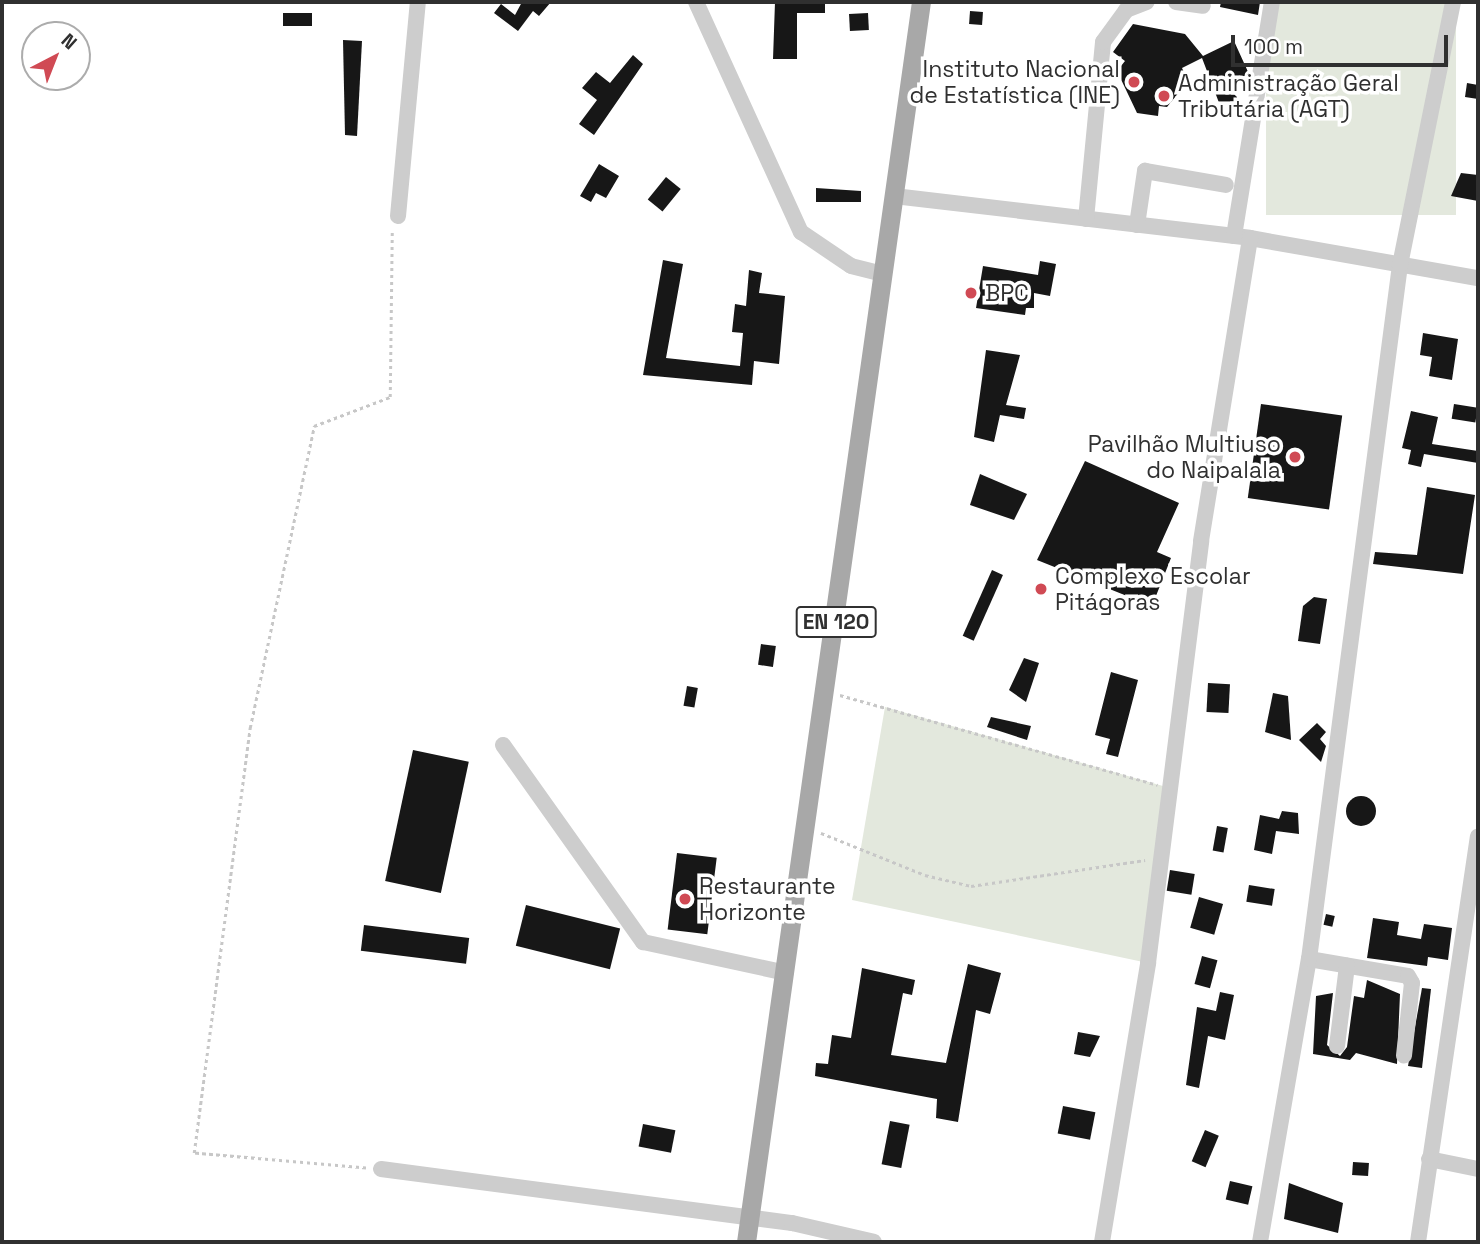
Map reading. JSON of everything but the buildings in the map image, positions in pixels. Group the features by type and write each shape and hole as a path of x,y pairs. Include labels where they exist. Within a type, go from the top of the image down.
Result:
{"main road":[{"name":"EN 120","path":"746,1242 827,691 921,2"}],"street":[{"path":"398,216 418,2"},
{"path":"696,2 801,232 851,266 884,274"},
{"path":"1086,219 1104,42 1126,9 1147,2"},
{"path":"1176,2 1203,6"},
{"path":"1102,1242 1163,856 1272,2"},
{"path":"1260,1242 1308,958 1400,265 1454,2"},
{"path":"1136,225 1145,171 1226,185"},
{"path":"894,196 1242,237 1478,278"},
{"path":"503,745 643,942 786,973"},
{"path":"1418,1242 1429,1159 1471,953 1478,836"},
{"path":"1308,958 1408,976 1412,983 1404,1056"},
{"path":"1337,1046 1347,966"},
{"path":"1429,1159 1478,1169"},
{"path":"381,1169 749,1220 792,1223 874,1242"}],"path":[{"path":"381,1169 194,1153 250,728 314,426 390,397 390,233 398,216"},
{"path":"827,691 1170,789"},
{"path":"807,828 925,875 971,886 1163,856"}],"shaded area":[{"path":"1266,2 1456,2 1456,215 1266,215"},
{"path":"885,707 1170,788 1148,963 852,900"}],"place":[{"name":"Instituto Nacional de Estatística (INE)","path":"1134,82"},
{"name":"Administração Geral Tributária (AGT)","path":"1164,96"},
{"name":"BPC","path":"971,293"},
{"name":"Pavilhão Multiuso do Naipalala","path":"1295,457"},
{"name":"Complexo Escolar Pitágoras","path":"1041,589"},
{"name":"Restaurante Horizonte","path":"685,899"}]}
